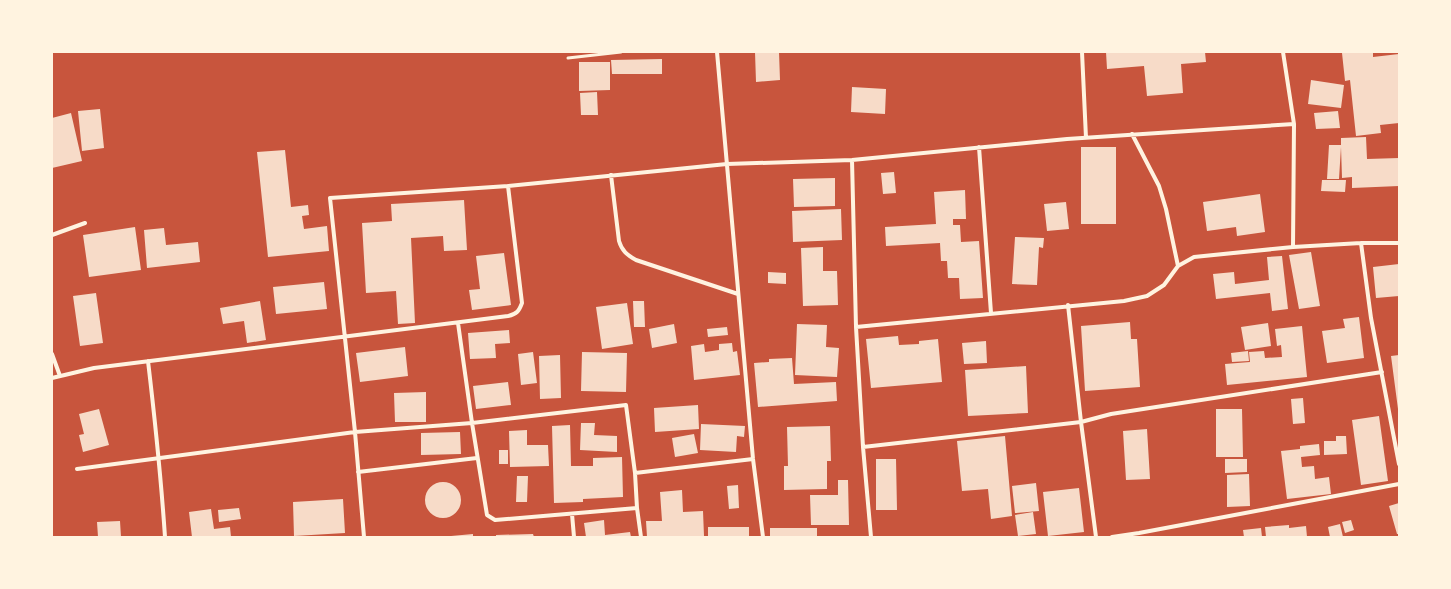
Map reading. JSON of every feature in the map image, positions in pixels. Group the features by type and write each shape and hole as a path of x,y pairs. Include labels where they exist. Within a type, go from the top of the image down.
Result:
{"street":[{"path":"716,52 753,459 763,537"},
{"path":"1082,52 1086,138"},
{"path":"1284,52 1294,124 1293,247"},
{"path":"364,537 355,432 330,198 508,186 727,164 852,160 979,147 1132,134 1294,124"},
{"path":"1132,134 1159,186 1166,209 1178,266"},
{"path":"979,147 991,314"},
{"path":"852,160 856,327 863,447 871,537"},
{"path":"611,176 619,241 621,248 626,254 636,260 738,294"},
{"path":"52,378 94,368 345,338 516,314 522,303 508,186"},
{"path":"52,235 86,223"},
{"path":"1361,243 1372,318 1399,464"},
{"path":"856,327 1124,300 1147,296 1164,285 1178,266 1194,257 1293,247 1361,243 1399,243"},
{"path":"1068,305 1096,537"},
{"path":"458,323 477,458 487,516 495,520 637,508"},
{"path":"52,354 60,376"},
{"path":"148,361 153,412 160,459 165,537"},
{"path":"863,447 1081,422 1111,414 1382,372"},
{"path":"78,469 355,432 472,424 626,405 635,473 637,508 641,537"},
{"path":"358,472 477,458"},
{"path":"635,473 753,459"},
{"path":"1112,537 1147,532 1399,484"},
{"path":"572,514 574,537"}],"lane":[{"path":"568,58 621,52"}],"building":[{"path":"755,52 779,52 780,80 756,82"},
{"path":"1106,52 1205,52 1206,62 1181,64 1183,93 1147,96 1144,66 1107,69"},
{"path":"1373,52 1373,57 1399,54 1399,123 1380,125 1381,133 1356,136 1350,80 1345,81 1342,53"},
{"path":"662,59 662,74 612,74 611,60"},
{"path":"579,62 610,62 610,90 579,91"},
{"path":"1311,80 1344,85 1341,108 1308,104"},
{"path":"852,87 886,89 885,114 851,112"},
{"path":"597,92 598,115 581,115 580,93"},
{"path":"100,109 104,148 82,151 78,111"},
{"path":"1338,111 1340,128 1316,129 1314,113"},
{"path":"71,113 82,161 52,168 52,118"},
{"path":"1366,137 1367,159 1399,158 1399,186 1352,188 1352,177 1342,178 1341,147 1339,179 1327,179 1329,145 1341,145 1341,138"},
{"path":"1081,147 1116,147 1116,224 1081,224"},
{"path":"285,150 291,207 308,205 309,215 302,216 304,229 327,226 329,251 268,257 257,152"},
{"path":"894,172 896,193 883,194 881,173"},
{"path":"835,178 835,206 794,207 793,179"},
{"path":"1322,180 1346,180 1345,192 1321,191"},
{"path":"965,190 966,219 953,219 953,225 960,225 961,242 979,241 983,298 960,299 959,278 948,278 947,261 941,261 940,243 886,246 885,227 936,224 934,192"},
{"path":"1260,194 1265,232 1237,236 1236,227 1207,231 1203,202"},
{"path":"464,200 467,250 444,251 443,236 411,238 415,323 398,324 396,291 366,293 362,223 392,221 391,204"},
{"path":"1066,202 1069,229 1047,231 1044,204"},
{"path":"841,209 842,240 793,242 792,211"},
{"path":"135,227 141,270 89,277 83,235"},
{"path":"164,228 166,245 198,242 200,262 147,268 144,230"},
{"path":"1015,237 1044,238 1043,248 1039,247 1037,285 1012,284"},
{"path":"823,247 823,271 837,271 838,305 803,306 801,248"},
{"path":"1311,252 1320,306 1299,309 1289,255"},
{"path":"504,253 511,305 472,310 469,290 480,289 476,256"},
{"path":"1282,256 1288,309 1272,311 1270,293 1216,299 1213,274 1234,272 1235,284 1269,280 1267,257"},
{"path":"1399,264 1399,296 1376,298 1373,267"},
{"path":"768,272 786,273 786,284 768,283"},
{"path":"324,282 327,309 276,314 273,287"},
{"path":"96,293 103,343 80,346 73,296"},
{"path":"260,301 266,340 247,343 244,321 223,324 220,308"},
{"path":"633,301 644,301 645,327 634,327"},
{"path":"627,303 633,344 602,349 596,307"},
{"path":"1359,317 1364,358 1327,363 1322,331 1345,328 1343,319"},
{"path":"1130,322 1131,339 1137,339 1140,387 1085,391 1081,326"},
{"path":"1268,323 1271,346 1245,350 1241,327"},
{"path":"674,324 677,343 652,348 649,329"},
{"path":"797,324 827,325 826,347 839,348 837,377 795,375"},
{"path":"1302,326 1307,377 1227,385 1225,364 1250,362 1249,352 1264,351 1265,358 1282,357 1281,345 1277,346 1275,329"},
{"path":"727,327 728,335 708,337 707,329"},
{"path":"509,330 510,343 495,344 496,358 470,359 468,333"},
{"path":"898,336 899,345 919,344 919,341 938,339 942,382 871,388 866,339"},
{"path":"986,341 987,363 964,364 962,343"},
{"path":"732,343 733,352 737,351 740,375 694,380 691,346 704,344 705,352 719,350 719,344"},
{"path":"405,347 408,376 360,382 356,353"},
{"path":"1248,351 1249,361 1232,362 1231,353"},
{"path":"533,352 537,383 521,385 518,354"},
{"path":"582,352 627,353 626,392 581,391"},
{"path":"560,355 561,398 540,399 539,356"},
{"path":"1399,355 1399,409 1398,409 1391,356"},
{"path":"792,358 794,384 836,382 837,401 758,407 754,363 769,362 769,359"},
{"path":"1026,366 1028,413 968,416 965,370"},
{"path":"508,382 511,405 476,409 473,386"},
{"path":"426,392 426,422 395,422 394,393"},
{"path":"1303,398 1305,423 1293,424 1291,399"},
{"path":"698,405 699,429 655,432 654,408"},
{"path":"99,409 109,445 83,452 79,435 84,434 79,414"},
{"path":"1216,409 1242,409 1243,457 1216,457"},
{"path":"1379,416 1388,481 1361,485 1352,420"},
{"path":"581,423 595,423 594,435 617,436 617,452 580,450"},
{"path":"701,424 745,426 744,437 737,436 736,452 700,450"},
{"path":"570,425 571,466 593,466 593,458 622,457 623,497 583,499 583,502 554,503 552,426"},
{"path":"830,426 831,461 827,461 827,489 784,490 784,466 788,466 787,427"},
{"path":"1147,429 1150,479 1126,480 1123,431"},
{"path":"527,430 527,445 548,445 549,466 510,467 509,431"},
{"path":"460,432 461,454 421,455 421,433"},
{"path":"694,434 698,453 675,457 672,438"},
{"path":"1005,436 1012,516 991,519 988,489 962,491 957,441"},
{"path":"1336,436 1346,436 1347,454 1324,455 1324,441 1336,441"},
{"path":"1319,444 1320,455 1301,457 1302,467 1314,466 1315,479 1329,477 1331,494 1287,499 1281,451 1300,449 1300,446"},
{"path":"499,450 508,450 508,464 499,464"},
{"path":"876,459 896,459 897,510 876,510"},
{"path":"1225,459 1247,459 1247,472 1225,473"},
{"path":"1249,474 1250,506 1227,507 1227,475"},
{"path":"517,476 528,476 527,502 516,502"},
{"path":"838,480 848,480 849,525 811,525 810,495 838,495"},
{"path":"443,482 456,487 461,500 456,513 443,518 430,513 425,500 430,487"},
{"path":"1036,483 1039,511 1015,513 1012,486"},
{"path":"738,485 739,508 729,509 727,486"},
{"path":"1079,488 1084,532 1048,536 1043,492"},
{"path":"682,490 683,512 703,511 704,536 647,537 646,521 662,521 660,492"},
{"path":"343,499 345,533 294,536 293,502"},
{"path":"1399,503 1399,534 1397,534 1389,506"},
{"path":"239,508 241,519 219,522 218,510"},
{"path":"211,509 214,529 230,527 231,537 192,537 189,512"},
{"path":"1033,512 1036,534 1018,536 1015,515"},
{"path":"604,520 605,535 630,532 631,537 586,537 584,523"},
{"path":"1351,520 1354,530 1345,533 1342,522"},
{"path":"120,521 121,537 98,537 97,522"},
{"path":"1340,524 1343,537 1330,537 1328,527"},
{"path":"1289,525 1289,528 1306,526 1307,537 1266,537 1265,527"},
{"path":"708,527 749,527 749,537 708,537"},
{"path":"770,528 817,528 817,537 770,537"},
{"path":"1261,528 1262,537 1244,537 1243,530"},
{"path":"473,534 473,537 451,537 451,536"},
{"path":"533,534 534,537 496,537 496,535"}]}
